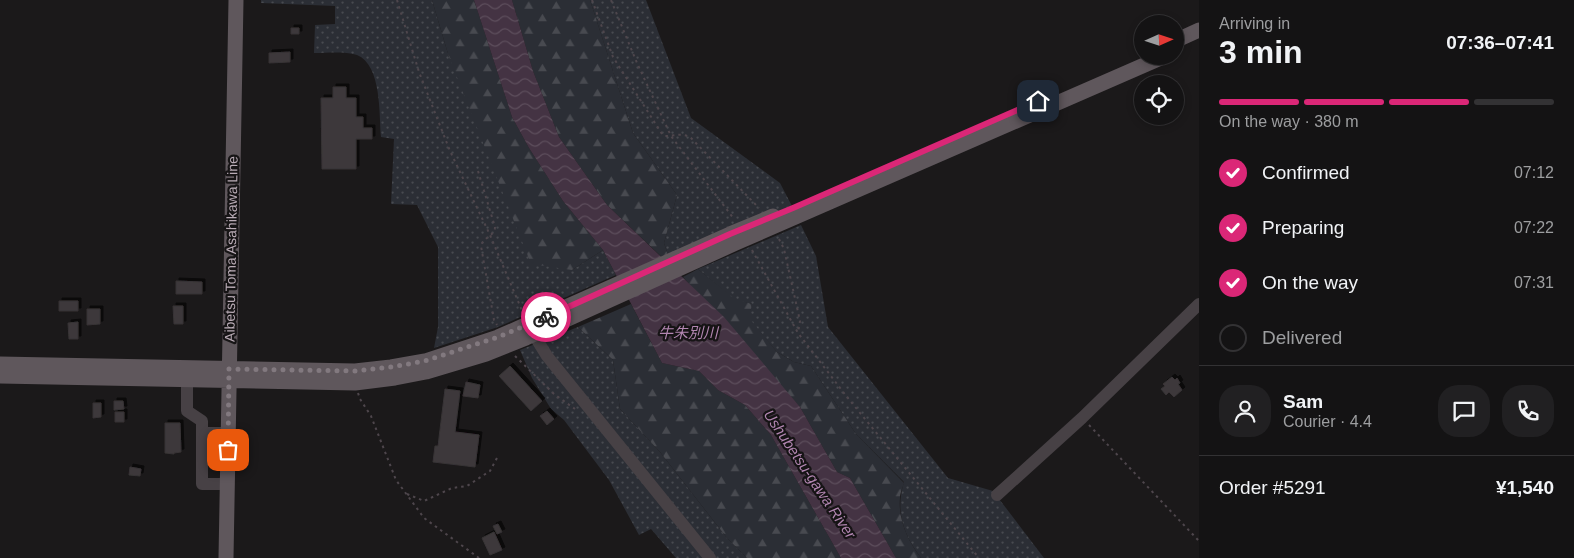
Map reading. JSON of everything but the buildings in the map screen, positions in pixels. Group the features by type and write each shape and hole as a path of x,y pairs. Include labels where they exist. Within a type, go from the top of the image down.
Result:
{"main road":[{"name":"Aibetsu Toma Asahikawa Line","path":"226,558 236,0"},
{"path":"1184,37 1199,30"},
{"path":"1184,48 1199,41"},
{"path":"0,364 229,374 355,383 426,372 486,354 546,323 1134,59"},
{"path":"738,236 1144,65"},
{"path":"0,376 187,380 229,374 355,371 425,361 498,337 531,330"}],"street":[{"path":"997,495 1082,418 1199,304"},
{"path":"531,330 547,356 710,558"},
{"path":"187,380 187,411 202,421 202,484 227,484"},
{"path":"202,433 228,433"}],"path":[{"path":"397,0 419,72 450,151 490,235 531,330"},
{"path":"592,0 613,57 662,134 665,136 681,134 691,138 759,208"},
{"path":"611,0 637,63 671,136 730,213 738,236 798,333 979,558"},
{"path":"478,171 495,227 495,230 481,246 494,320 497,325"},
{"path":"778,239 784,249 800,321 798,333"},
{"path":"515,356 554,394 574,408 583,411 589,408"},
{"path":"355,383 360,399 371,416 396,480 424,518 480,558"},
{"path":"1082,418 1199,541"},
{"path":"407,494 424,501 452,488 467,486 490,472 497,458"}],"green space":[{"path":"261,0 432,0 449,57 572,270 603,250 616,275 498,327 434,348 438,327 438,247 417,205 391,204 394,139 381,137 378,92 371,69 365,60 357,55 314,53 315,25 335,24 335,6 261,3"},
{"path":"432,0 474,0 512,117 529,148 563,201 603,250 572,270 531,264 449,57"},
{"path":"512,0 590,0 633,133 677,195 664,243 670,261 667,262 607,205 559,137 533,71"},
{"path":"590,0 646,0 691,118 780,183 793,208 670,261 664,243 677,195 633,133"},
{"path":"801,225 816,256 828,327 948,478 993,491 1044,558 921,558 909,540 902,522 900,503 904,482 856,434 811,366 794,362 777,352 748,318 752,304 735,300 698,269"},
{"path":"698,269 735,299 752,304 749,318 777,352 794,362 811,366 856,434 904,483 900,498 902,522 912,545 921,558 896,558 850,478 837,472 800,407 683,277"},
{"path":"631,304 662,363 699,371 718,390 745,405 771,435 841,558 747,558 727,538 660,452 620,409 613,360 578,327"},
{"path":"578,327 613,360 620,409 660,452 727,538 747,558 676,558 651,529 639,535 609,480 564,420 551,409 532,378 520,350"}],"water":[{"name":"牛朱別川","path":"474,0 512,0 533,71 559,137 607,205 724,317 800,407 837,472 850,478 896,558 841,558 771,435 745,405 718,390 699,371 662,363 603,250 563,201 529,148 512,117"}],"way so far":[{"path":"228,450 229,369 355,371 391,367 425,361 498,337 546,317"}],"route":[{"path":"546,317 730,234 1038,101"}],"water label":[{"name":"Ushubetsu-gawa River","path":"810,474"}]}
